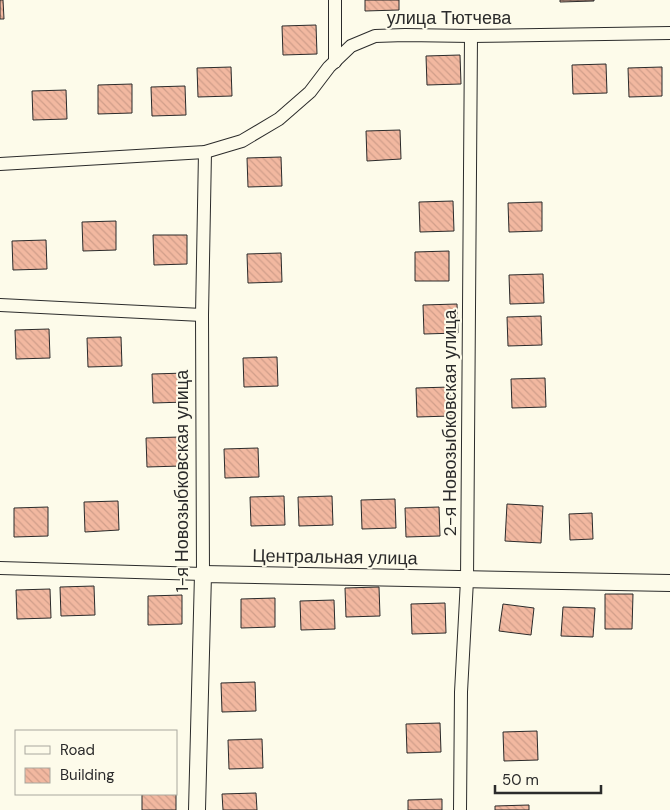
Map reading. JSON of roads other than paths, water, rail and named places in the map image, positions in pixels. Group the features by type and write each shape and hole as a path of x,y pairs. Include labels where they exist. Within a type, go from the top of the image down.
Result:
{"street":[{"path":"335,0 335,62"},
{"name":"улица Тютчева","path":"0,164 205,152 242,141 279,119 310,92 351,46 375,36 405,34 471,36 670,33"},
{"name":"2-я Новозыбковская улица","path":"460,810 461,692 467,580 471,36"},
{"name":"1-я Новозыбковская улица","path":"197,810 203,574 202,315 205,152"},
{"path":"0,304 202,315"},
{"name":"Центральная улица","path":"0,568 467,580 670,583"}]}
